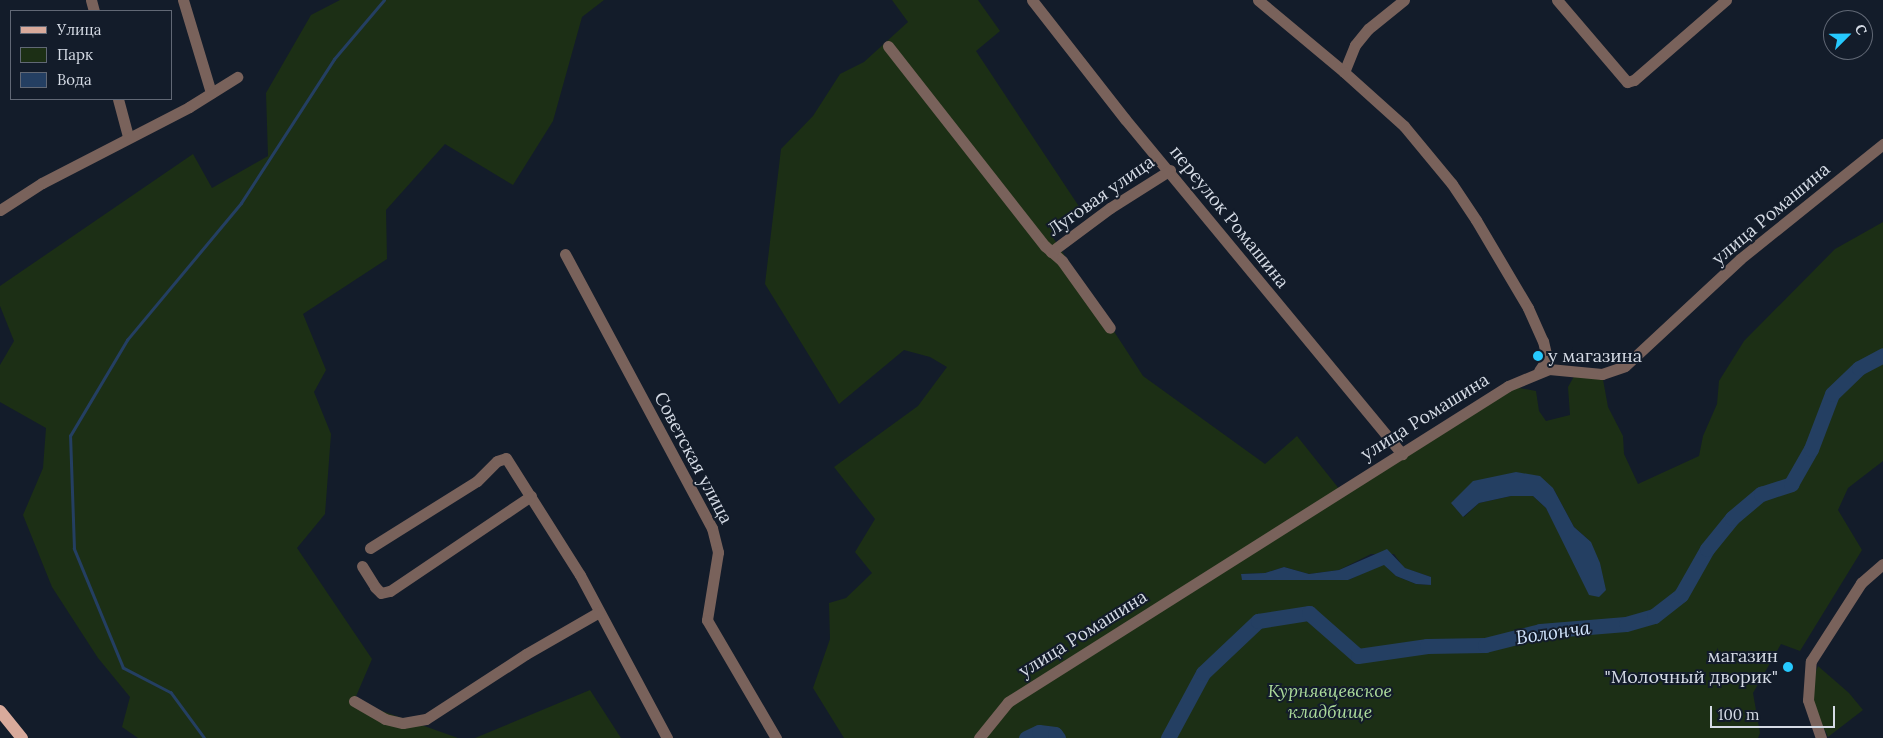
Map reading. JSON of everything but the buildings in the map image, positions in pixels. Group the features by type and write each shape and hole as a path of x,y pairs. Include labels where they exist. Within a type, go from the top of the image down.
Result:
{"main road":[{"path":"0,712 22,738"}],"street":[{"path":"183,0 211,93"},
{"name":"переулок Ромашина","path":"1032,0 1402,454"},
{"path":"1258,0 1387,108 1452,184 1528,308 1543,341 1556,360 1577,371"},
{"path":"1344,72 1355,45 1368,29 1404,0"},
{"path":"1557,0 1627,82 1634,80 1726,0"},
{"path":"888,46 1051,252 1062,261 1110,328"},
{"path":"0,210 42,183 211,93 237,77"},
{"path":"118,100 128,136"},
{"name":"улица Ромашина","path":"979,738 1008,702 1508,386 1539,371 1549,369 1608,374 1636,359 1740,259 1883,144"},
{"name":"Луговая улица","path":"1051,252 1110,208 1170,170"},
{"name":"Советская улица","path":"565,254 712,528 718,552 707,620 776,738"},
{"path":"1539,371 1547,359 1543,341"},
{"path":"370,548 477,481 501,458 506,458 599,612 668,738"},
{"path":"362,566 381,593 390,591 530,496"},
{"path":"1821,738 1808,700 1811,661 1861,583 1883,564"},
{"path":"354,701 385,719 403,723 426,719 518,659 599,612"}],"green space":[{"path":"340,0 604,0 582,17 553,121 513,185 445,144 386,210 387,259 303,314 326,370 314,392 331,434 325,514 297,548 372,659 354,701 458,738 138,738 122,727 130,697 98,658 52,587 23,515 43,468 46,428 0,402 0,365 14,341 0,306 0,286 193,154 212,188 268,156 266,93 311,15"},
{"name":"Курнявцевское кладбище","path":"892,0 978,0 1000,31 976,51 1082,211 1050,233 1143,376 1265,464 1297,436 1340,490 1508,386 1536,391 1539,411 1546,421 1570,415 1568,387 1577,371 1602,374 1608,407 1623,436 1624,454 1638,484 1699,456 1703,436 1717,404 1719,381 1744,341 1835,249 1883,222 1883,461 1848,488 1838,510 1862,550 1800,651 1781,644 1753,693 1760,733 1758,738 844,738 813,688 830,639 829,603 846,598 872,573 855,552 875,519 834,467 918,406 947,367 930,357 904,350 839,404 765,284 781,149 813,116 840,74 864,62 908,22","holes":["1553,488 1574,527 1591,542 1557,528 1546,508 1533,496 1511,496 1479,503 1464,517 1453,500","1371,554 1394,554 1404,568 1431,577 1431,585 1416,584 1396,576 1384,564 1348,580 1243,580 1241,574 1265,573 1284,567 1309,574 1339,570"]},
{"path":"1818,666 1849,693 1863,710 1828,737 1814,706 1813,679"},
{"path":"590,690 621,738 475,738"}],"water":[{"path":"1516,472 1540,476 1553,488 1574,527 1591,542 1600,563 1606,590 1599,597 1589,595 1546,508 1533,496 1511,496 1479,503 1463,517 1451,503 1473,481"},
{"path":"1387,549 1405,568 1431,577 1431,585 1416,584 1396,576 1384,565 1348,580 1242,580 1241,574 1265,573 1284,567 1309,574 1339,570"}],"waterway":[{"path":"204,738 171,693 123,668 74,549 70,436 127,340 241,203 334,59 384,0"},
{"name":"Волонча","path":"1168,738 1203,673 1258,621 1309,613 1358,656 1427,646 1485,645 1540,631 1626,624 1654,616 1681,595 1707,549 1732,518 1761,494 1791,484 1811,449 1832,394 1859,368 1883,355"},
{"name":"Волонча","path":"1026,738 1039,732 1055,734 1058,738"}],"place":[{"name":"у магазина","path":"1538,356"},
{"name":"магазин \"Молочный дворик\"","path":"1788,667"}]}
